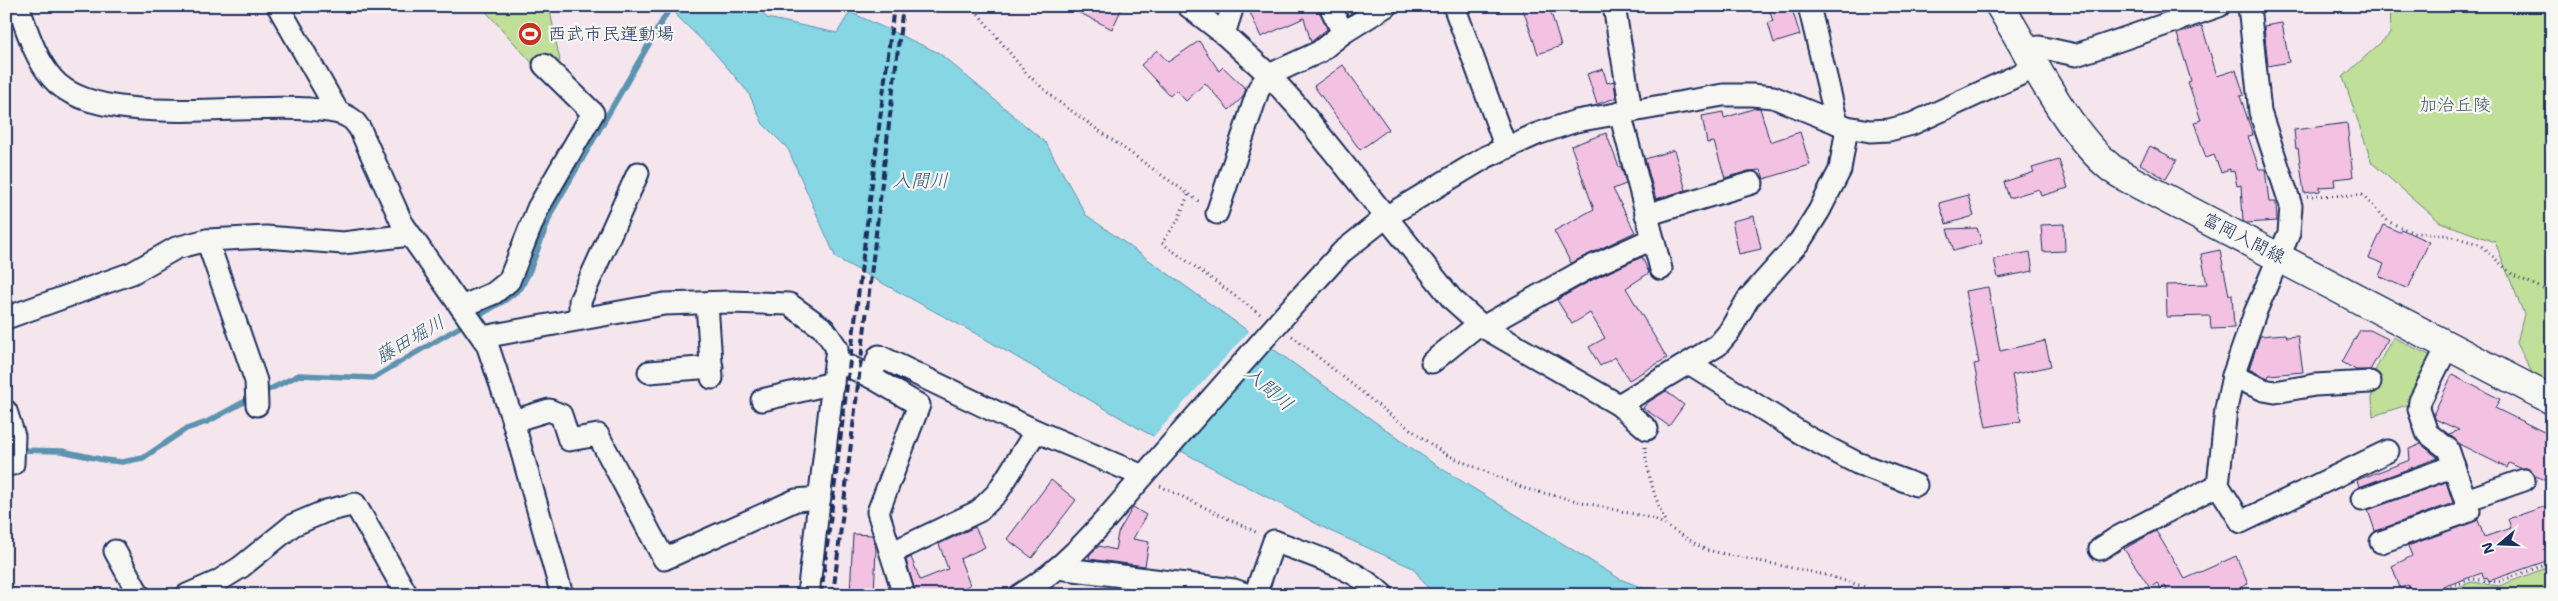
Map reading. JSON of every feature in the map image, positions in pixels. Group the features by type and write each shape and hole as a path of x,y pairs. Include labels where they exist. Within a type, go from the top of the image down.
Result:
{"main road":[{"name":"富岡入間線","path":"2000,6 2062,109 2091,147 2112,168 2138,184 2286,235 2448,345 2552,400"}],"street":[{"path":"18,6 41,61 52,79 70,94 95,104 136,110 290,108 338,112 350,118 360,129 410,236 472,321 513,421 562,595"},
{"path":"278,6 338,112"},
{"path":"1188,6 1224,34 1269,75 1297,106 1452,299 1481,325 1619,406 1647,429"},
{"path":"1224,34 1233,6"},
{"path":"1330,6 1343,33"},
{"path":"1217,213 1259,88 1269,75 1319,52 1343,33 1386,6"},
{"path":"1454,6 1506,148"},
{"path":"1614,6 1625,112 1646,215 1661,269"},
{"path":"1619,406 1718,345 1729,332 1748,299 1800,241 1819,211 1840,170 1842,125 1809,6"},
{"path":"1020,595 1058,568 1342,252 1386,216 1506,148 1536,134 1576,121 1723,94 1773,97 1842,125 1870,131 1889,130 1912,124 2031,58 2039,47 2076,55 2219,6"},
{"path":"2249,6 2260,112 2291,206 2286,235 2233,376 2226,409 2218,485 2241,522 2388,451"},
{"path":"472,321 494,293 509,280 538,208 593,113 544,66"},
{"path":"580,319 580,301 638,174"},
{"path":"1646,215 1752,183"},
{"path":"6,318 132,273 176,248 208,240 266,237 343,243 410,236"},
{"path":"208,240 256,381 257,405"},
{"path":"1432,362 1481,325 1588,268 1652,240"},
{"path":"472,321 580,319 664,304 707,302 789,304 824,329 837,348 808,595"},
{"path":"649,372 712,373 707,302"},
{"path":"2381,542 2470,511 2448,449 2427,434 2419,409 2420,401 2448,345"},
{"path":"871,377 879,356 1036,431 1147,471"},
{"path":"836,360 871,377 919,405 878,512 904,595"},
{"path":"1689,363 1809,438 1858,462 1916,485"},
{"path":"2233,376 2264,390 2275,392 2315,385 2370,382"},
{"path":"762,400 833,383"},
{"path":"513,421 549,410 561,415 569,440 598,435 664,559 796,500 820,498"},
{"path":"6,411 14,436 10,464"},
{"path":"891,553 979,512 997,493 1036,431"},
{"path":"2362,498 2454,466"},
{"path":"2466,500 2524,480"},
{"path":"2100,549 2118,537 2218,485"},
{"path":"188,595 217,582 241,567 293,525 326,511 355,504 407,595"},
{"path":"1255,595 1274,541 1344,568 1370,582 1383,595"},
{"path":"115,550 139,595"},
{"path":"1058,568 1234,590 1248,595"}],"path":[{"path":"972,6 1026,74 1056,100 1188,195 1217,213"},
{"path":"1188,195 1178,220 1162,243 1263,316"},
{"path":"2289,197 2362,195 2389,222 2414,233 2445,235 2479,244 2513,275 2552,293"},
{"path":"1287,333 1388,414 1445,454 1526,489 1655,519 1706,550 1826,575 1865,588 1874,595"},
{"path":"1647,429 1645,462 1666,525"},
{"path":"1147,471 1188,501 1274,541"},
{"path":"2427,595 2472,579 2498,582 2545,565 2552,566"}],"green space":[{"name":"西武市民運動場","path":"481,6 549,6 560,61 543,75"},
{"name":"加治丘陵","path":"2391,6 2552,6 2552,396 2541,391 2517,343 2524,314 2495,242 2440,222 2372,163 2343,77 2390,34"},
{"path":"2393,337 2433,357 2410,404 2373,416 2371,378"},
{"path":"2546,568 2552,569 2552,595 2437,595 2472,582 2499,586"}],"water":[{"name":"入間川","path":"672,6 757,6 767,18 837,33 850,12 939,53 1046,143 1086,215 1434,464 1620,579 1661,595 1433,595 1413,568 1330,531 1140,429 980,336 836,258 788,149 763,124 748,92 713,51 678,17"}],"pier":[{"path":"1251,329 1275,345 1180,452 1152,438"}],"building":[{"path":"1066,6 1123,6 1112,29"},
{"path":"1247,6 1318,6 1327,29 1311,42 1304,18 1261,37"},
{"path":"1344,6 1362,6 1348,15"},
{"path":"1522,6 1549,6 1561,46 1538,54"},
{"path":"1768,6 1791,6 1800,35 1774,43 1768,23 1773,21"},
{"path":"2282,23 2289,62 2268,66 2264,26"},
{"path":"2202,26 2217,76 2236,70 2244,95 2240,96 2253,135 2248,136 2259,169 2265,169 2269,202 2276,202 2277,221 2246,223 2243,221 2241,185 2237,186 2234,171 2230,172 2230,169 2221,172 2214,155 2206,158 2194,122 2201,120 2188,82 2191,81 2177,34"},
{"path":"1199,41 1219,71 1223,67 1246,89 1243,97 1229,110 1205,83 1186,101 1176,90 1170,96 1141,65 1157,50 1168,62"},
{"path":"1343,65 1389,129 1360,150 1314,86"},
{"path":"1603,69 1607,83 1614,81 1616,98 1597,104 1587,74"},
{"path":"1760,108 1770,142 1800,132 1810,165 1764,179 1761,170 1748,171 1725,178 1714,142 1707,143 1702,116 1723,112 1724,118"},
{"path":"2347,123 2353,177 2334,179 2335,186 2320,187 2320,191 2304,193 2294,130"},
{"path":"1606,133 1619,167 1621,166 1626,184 1613,189 1635,232 1571,263 1554,231 1594,209 1571,146"},
{"path":"2150,146 2177,160 2166,179 2140,164"},
{"path":"1674,150 1686,190 1656,199 1645,159"},
{"path":"2059,160 2068,188 2041,196 2039,189 2009,198 2004,182 2034,172 2032,168"},
{"path":"1968,195 1974,216 1946,224 1939,203"},
{"path":"1754,216 1761,249 1739,254 1732,221"},
{"path":"2064,224 2065,251 2043,252 2041,225"},
{"path":"2384,225 2399,232 2401,229 2429,242 2408,289 2379,276 2384,264 2369,258"},
{"path":"1977,228 1982,243 1954,251 1947,229"},
{"path":"2220,250 2229,295 2232,294 2234,328 2211,329 2210,316 2167,317 2166,285 2207,284 2201,254"},
{"path":"2030,252 2033,271 1998,278 1994,259"},
{"path":"1642,257 1649,273 1626,288 1667,358 1629,380 1615,357 1600,366 1589,347 1605,338 1590,313 1572,324 1557,300 1594,279"},
{"path":"1988,287 2000,351 2045,341 2051,366 2012,375 2021,421 1986,427 1974,364 1979,363 1965,291"},
{"path":"2360,330 2370,330 2388,339 2370,370 2356,370 2342,362"},
{"path":"2285,334 2286,337 2298,336 2303,372 2269,375 2268,378 2249,369 2260,336"},
{"path":"2452,375 2500,399 2495,408 2552,436 2552,484 2536,476 2527,468 2520,468 2509,463 2507,468 2459,444 2449,434 2459,430 2435,419 2434,413"},
{"path":"1666,391 1684,405 1669,426 1643,408 1647,403"},
{"path":"2421,444 2438,458 2359,487 2357,480 2410,460 2409,449"},
{"path":"1051,480 1076,500 1032,558 1007,539"},
{"path":"2446,482 2453,503 2375,531 2368,510"},
{"path":"2552,504 2552,559 2489,581 2487,577 2484,578 2482,573 2420,595 2419,591 2411,594 2408,585 2400,588 2392,566 2412,556 2408,546 2478,520 2484,537 2511,528 2508,519"},
{"path":"1133,507 1146,515 1133,539 1149,542 1145,566 1089,559 1090,554 1099,546 1115,550 1118,533"},
{"path":"975,527 985,547 960,559 970,585 946,595 916,595 906,560 911,557 920,580 948,569 939,544"},
{"path":"2156,531 2185,579 2236,556 2248,584 2224,595 2158,595 2167,590 2165,586 2161,589 2157,583 2150,588 2124,549"},
{"path":"853,534 872,535 876,548 874,595 850,595"}],"waterway":[{"name":"藤田堀川","path":"262,393 299,375 373,378 504,301 521,288 530,270 552,211 671,6"},
{"name":"藤田堀川","path":"18,450 62,451 122,462 143,458 186,429 207,422 253,397"}],"railway":[{"path":"821,595 894,6"},
{"path":"833,595 903,6"}],"place":[{"name":"西武市民運動場","path":"530,34"}]}
